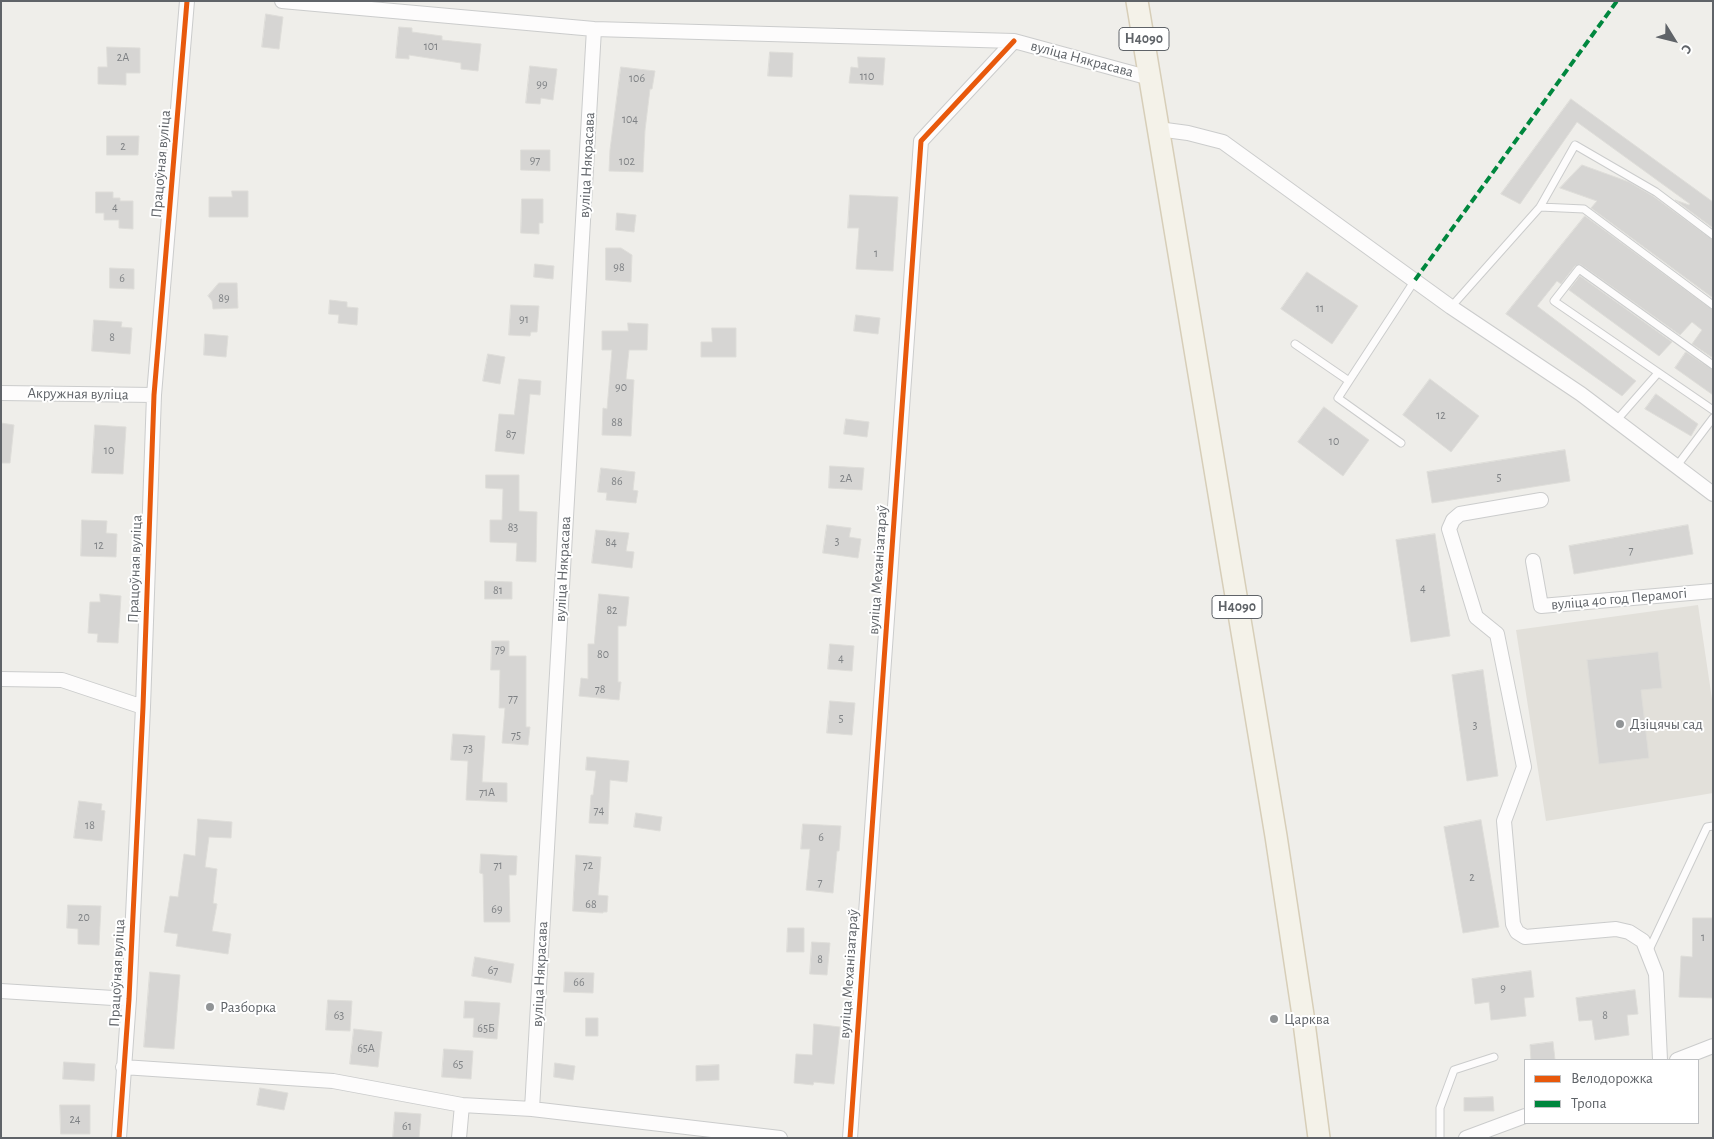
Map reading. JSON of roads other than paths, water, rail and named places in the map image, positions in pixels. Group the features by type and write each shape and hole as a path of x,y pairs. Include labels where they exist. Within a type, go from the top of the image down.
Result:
{"main road":[{"name":"Н4090","path":"1137,1 1276,836 1319,1138"}],"street":[{"name":"Працоўная вуліца","path":"119,1138 129,999 143,707 154,395 187,1"},
{"name":"вуліца Някрасава","path":"282,1 594,30 1014,41 1150,78"},
{"name":"вуліца Някрасава","path":"532,1109 594,30"},
{"name":"вуліца Механізатараў","path":"850,1138 921,141 1014,41"},
{"path":"1158,129 1188,133 1223,142 1451,306 1581,394 1713,494"},
{"name":"Акружная вуліца","path":"1,393 154,395"},
{"path":"1541,500 1460,514 1453,520 1449,529 1476,617 1497,634 1524,767 1504,822 1513,924 1517,932 1525,937 1616,929 1629,932 1643,941 1656,974 1660,1059"},
{"name":"вуліца 40 год Перамогі","path":"1533,561 1541,606 1713,591"},
{"path":"1,679 62,680 143,707"},
{"path":"1,991 129,999"},
{"path":"1680,1059 1713,1046"},
{"path":"123,1067 333,1081 462,1105 532,1109 780,1138"},
{"path":"459,1138 462,1105"},
{"path":"1466,1138 1524,1116"}],"lane":[{"path":"1451,306 1540,206 1575,145 1656,192 1713,235"},
{"path":"1540,206 1584,209 1713,305"},
{"path":"1713,365 1579,269 1554,301 1713,410"},
{"path":"1401,444 1338,398 1416,280"},
{"path":"1295,344 1349,381"},
{"path":"1616,421 1658,373"},
{"path":"1676,467 1713,418"},
{"path":"1648,952 1707,827 1713,826"},
{"path":"1440,1138 1440,1108 1454,1070 1494,1057"}],"place":[{"name":"Дзіцячы сад","path":"1620,724"},
{"name":"Разборка","path":"210,1007"},
{"name":"Царква","path":"1274,1019"}]}
